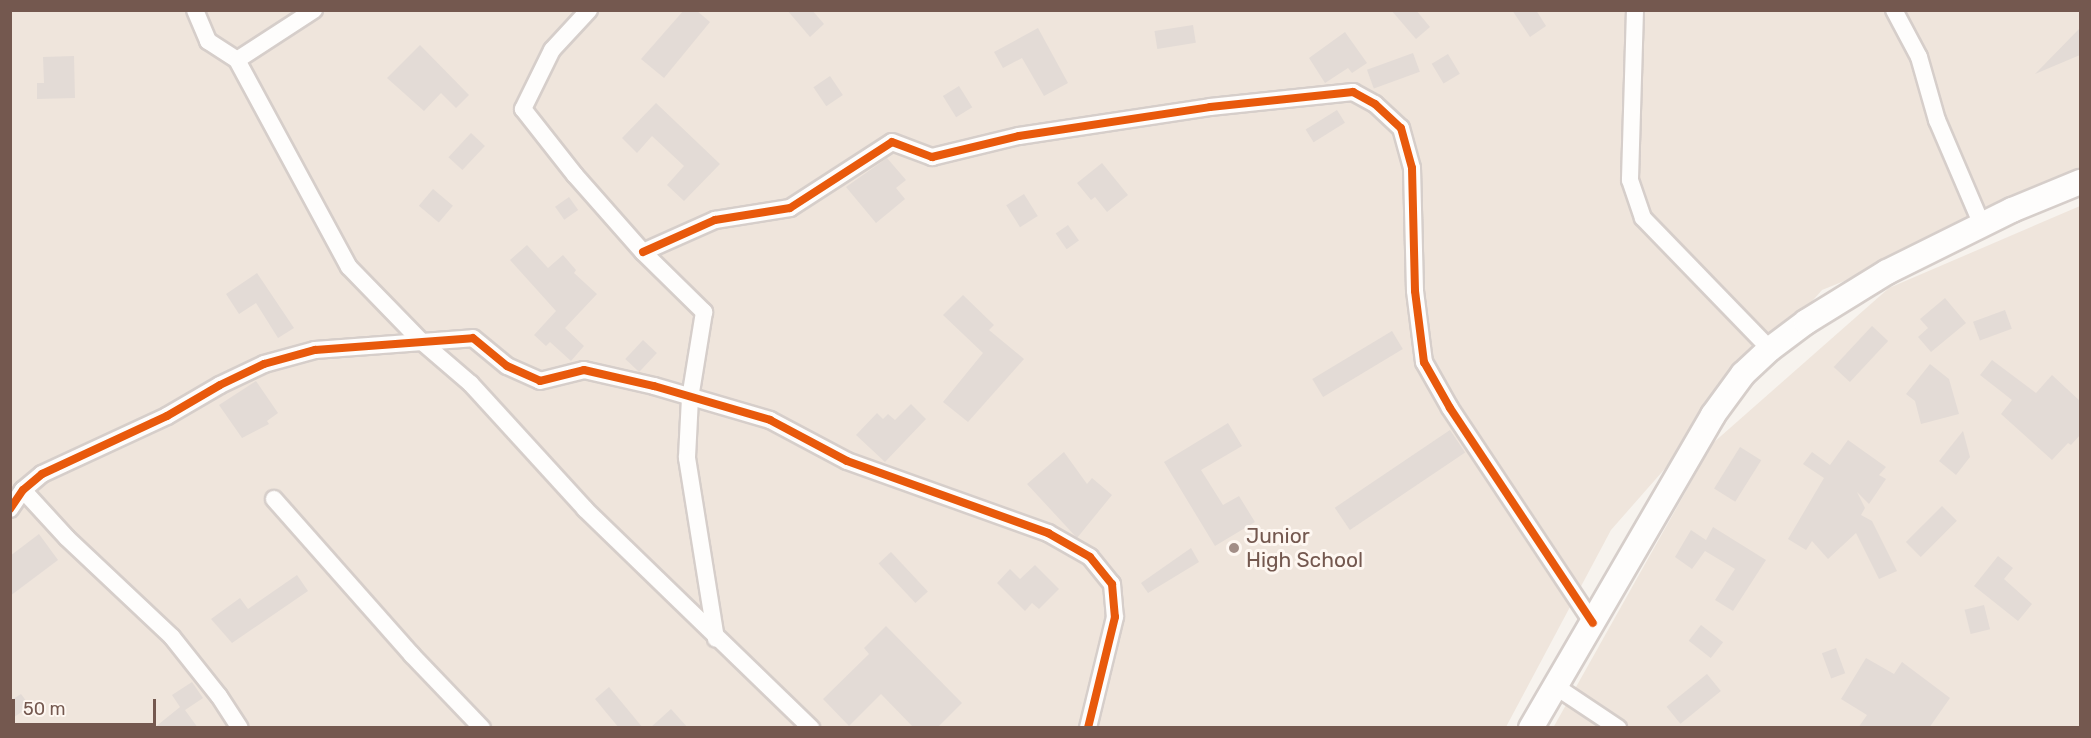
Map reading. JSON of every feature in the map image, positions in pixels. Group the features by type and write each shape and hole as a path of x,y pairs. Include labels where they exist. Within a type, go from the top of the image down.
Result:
{"street":[{"path":"195,10 208,41 237,60 349,267 421,341 471,384 585,509 716,639 811,728"},
{"path":"237,60 314,10"},
{"path":"589,10 552,50 524,109 575,175 643,252 704,312 690,398 687,458 716,639"},
{"path":"1635,10 1630,180 1643,218 1770,348"},
{"path":"1894,10 1919,57 1936,120 1982,225"},
{"path":"643,252 715,220 790,208 892,142 932,157 1019,136 1210,107 1353,92 1375,104 1401,128 1412,168 1415,291 1424,362 1450,408 1593,623"},
{"path":"1531,728 1713,415 1743,374 1770,348 1806,322 1887,272 1982,225 2080,182"},
{"path":"10,509 23,490 42,474 167,416 220,385 264,364 315,350 472,338 507,366 540,381 584,370 654,386 770,420 847,461 1048,533 1090,557 1112,584 1115,617 1088,728"},
{"path":"23,490 67,538 172,637 219,696 240,728"},
{"path":"274,499 412,656 482,728"},
{"path":"1555,686 1618,728"}],"shaded area":[{"path":"10,11 2080,11 2080,186 1822,290 1611,530 1506,727 11,727"},
{"path":"2080,206 2080,727 1553,728 1713,443 1889,288"}],"building":[{"path":"684,10 696,10 710,22 664,78 641,59"},
{"path":"787,10 812,10 824,24 810,37"},
{"path":"1391,10 1416,10 1430,27 1416,39"},
{"path":"1512,10 1536,10 1546,26 1530,37"},
{"path":"1193,25 1196,43 1157,49 1154,31"},
{"path":"1038,28 1068,83 1044,96 1022,58 1003,68 994,52"},
{"path":"2080,28 2080,55 2035,74"},
{"path":"1345,32 1367,63 1352,73 1348,68 1325,83 1309,58"},
{"path":"420,45 469,95 456,108 441,93 424,111 387,78"},
{"path":"1413,53 1420,72 1374,89 1367,70"},
{"path":"1448,54 1460,74 1444,84 1432,64"},
{"path":"74,56 75,98 37,99 37,83 44,83 43,57"},
{"path":"830,76 843,95 826,106 813,87"},
{"path":"959,86 972,107 956,117 943,96"},
{"path":"656,103 720,164 684,201 667,185 684,166 652,136 637,153 622,138"},
{"path":"1337,110 1345,123 1314,142 1306,130"},
{"path":"471,133 485,146 462,170 448,157"},
{"path":"887,158 906,180 896,188 905,199 876,223 846,187"},
{"path":"1102,163 1128,195 1107,212 1095,197 1091,200 1077,183"},
{"path":"433,189 453,206 439,223 419,206"},
{"path":"1024,194 1038,216 1020,227 1006,205"},
{"path":"569,197 578,210 564,220 555,207"},
{"path":"1068,225 1079,241 1067,249 1056,234"},
{"path":"527,245 548,268 563,255 576,270 574,273 597,294 565,328 584,346 571,361 550,342 546,346 534,335 556,311 510,260"},
{"path":"257,273 294,328 278,338 256,303 239,314 226,294"},
{"path":"963,295 994,325 989,330 1024,359 968,422 943,402 983,353 943,315"},
{"path":"1945,298 1966,323 1931,352 1918,337 1928,328 1920,319"},
{"path":"2005,310 2012,329 1980,340 1973,322"},
{"path":"1872,326 1888,341 1850,382 1834,367"},
{"path":"1392,331 1403,349 1323,397 1312,379"},
{"path":"643,340 657,353 639,372 625,359"},
{"path":"1992,360 2036,393 2052,375 2080,401 2080,435 2071,445 2068,443 2052,460 2001,414 2012,400 1980,375"},
{"path":"1930,364 1949,379 1959,414 1921,424 1915,401 1906,394"},
{"path":"256,381 278,413 267,421 269,424 242,438 219,405"},
{"path":"911,404 926,419 885,462 856,435 877,413 883,419 888,414 895,420"},
{"path":"1228,423 1242,446 1201,470 1223,505 1239,496 1255,522 1215,546 1164,462"},
{"path":"1450,430 1465,452 1350,530 1335,508"},
{"path":"1963,431 1970,457 1956,475 1939,461"},
{"path":"1848,440 1886,467 1879,475 1886,479 1869,504 1857,492 1865,508 1861,515 1872,521 1897,571 1879,579 1856,533 1828,559 1812,541 1806,550 1788,539 1824,478 1803,464 1812,452 1830,465"},
{"path":"1740,447 1761,460 1735,502 1714,489"},
{"path":"1064,452 1087,484 1092,478 1112,495 1077,538 1027,484"},
{"path":"1942,506 1957,521 1921,557 1906,542"},
{"path":"1713,527 1766,560 1733,611 1715,600 1735,569 1705,551 1692,569 1675,557 1691,530 1706,540"},
{"path":"39,534 58,560 10,596 10,556"},
{"path":"1191,548 1199,562 1148,593 1141,583"},
{"path":"891,552 928,591 915,603 879,564"},
{"path":"1998,556 2013,568 2004,579 2032,604 2018,621 1974,586"},
{"path":"1035,565 1059,589 1039,609 1032,603 1025,611 997,583 1010,569 1020,579"},
{"path":"297,575 308,591 232,643 211,619 240,598 248,609"},
{"path":"1984,605 1990,629 1971,634 1965,610"},
{"path":"1701,625 1723,642 1711,658 1689,641"},
{"path":"886,626 962,703 937,728 914,728 881,694 849,726 823,699 869,654 864,648"},
{"path":"1836,648 1845,673 1831,679 1822,653"},
{"path":"1866,658 1894,674 1902,662 1950,698 1929,728 1858,728 1867,715 1841,699"},
{"path":"1707,674 1721,691 1680,724 1667,707"},
{"path":"192,682 203,698 185,710 198,728 154,728 180,707 172,695"},
{"path":"609,687 643,728 619,728 595,699"},
{"path":"21,694 30,706 10,720 10,701"},
{"path":"671,709 688,728 650,728"}],"cycle path":[{"path":"643,252 715,220 790,208 892,142 932,157 1019,136 1210,107 1353,92 1375,104 1401,128 1412,168 1415,291 1424,362 1450,408 1593,623"},
{"path":"10,509 23,490 42,474 167,416 220,385 264,364 315,350 473,338 507,366 540,381 584,370 654,386 770,420 847,461 1048,533 1090,557 1112,584 1115,617 1088,728"}],"place":[{"name":"Junior High School","path":"1234,548"}]}
